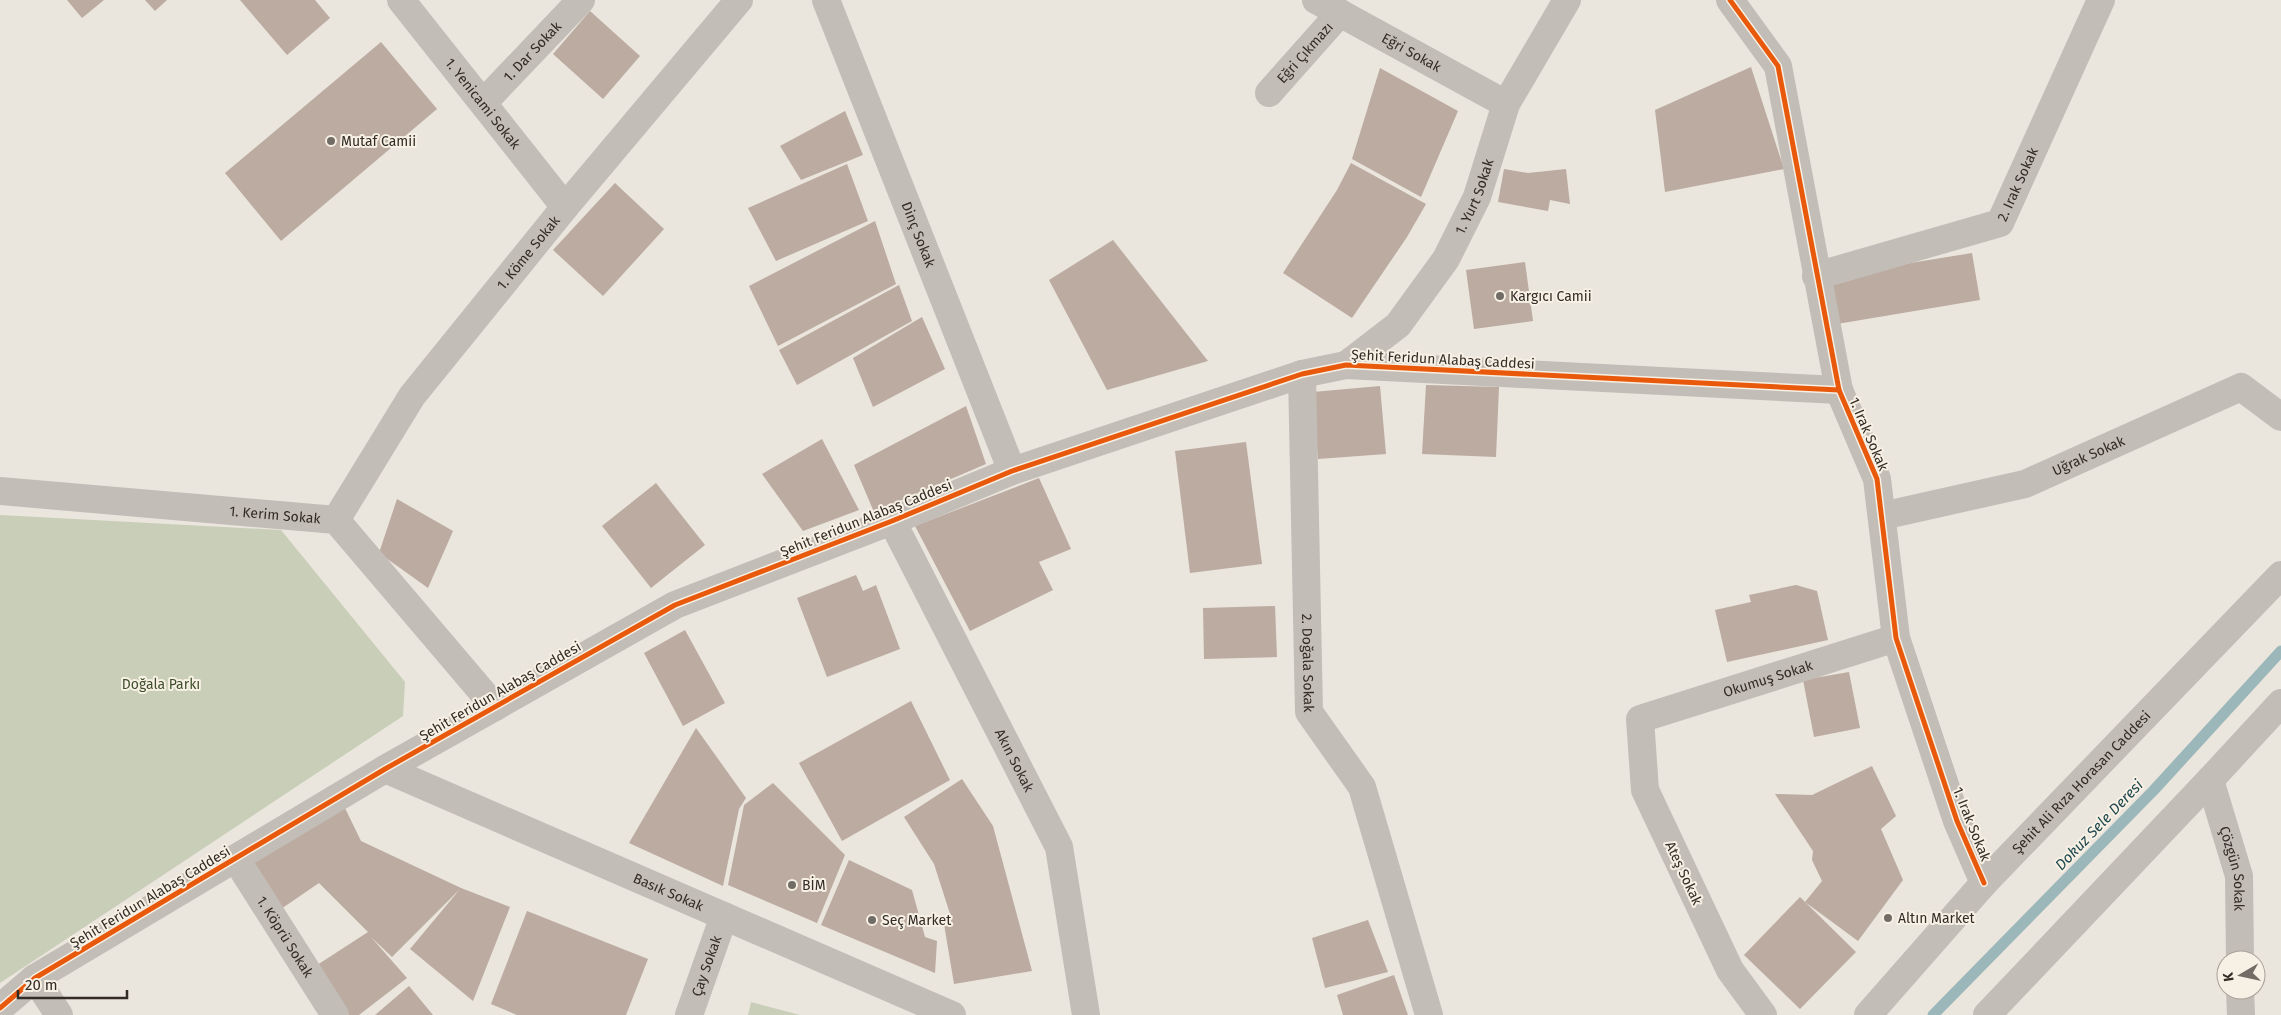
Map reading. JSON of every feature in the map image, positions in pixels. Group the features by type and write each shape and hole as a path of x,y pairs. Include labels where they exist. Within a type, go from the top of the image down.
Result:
{"street":[{"name":"1. Yenicami Sokak","path":"401,0 484,102 565,207"},
{"name":"1. Dar Sokak","path":"484,102 581,0"},
{"name":"1. Köme Sokak","path":"336,520 412,396 565,207 739,0"},
{"name":"Dinç Sokak","path":"826,0 1012,471"},
{"name":"Eğri Sokak","path":"1316,0 1506,104"},
{"name":"1. Yurt Sokak","path":"1346,366 1398,325 1446,259 1477,197 1506,104 1567,0"},
{"name":"1. Irak Sokak","path":"1730,0 1778,66 1816,276 1839,390 1877,479 1896,638 1957,821 1984,882"},
{"name":"2. Irak Sokak","path":"1816,276 2000,223 2101,0"},
{"name":"Eğri Çıkmazı","path":"1269,93 1340,13"},
{"name":"Şehit Feridun Alabaş Caddesi","path":"0,1008 35,978 385,770 675,605 892,521 1012,471 1302,374 1346,366 1839,390"},
{"name":"2. Doğala Sokak","path":"1302,374 1309,712 1362,787 1429,1015"},
{"name":"Uğrak Sokak","path":"1882,516 2025,484 2241,387 2281,417"},
{"name":"1. Kerim Sokak","path":"0,491 336,520 495,707"},
{"name":"Akın Sokak","path":"892,521 1059,847 1086,1015"},
{"name":"Şehit Ali Rıza Horasan Caddesi","path":"1868,1015 1984,882 2281,575"},
{"name":"Okumuş Sokak","path":"1640,719 1896,638"},
{"path":"1987,1015 2281,703"},
{"name":"Ateş Sokak","path":"1640,719 1645,790 1730,970 1763,1015"},
{"name":"Basık Sokak","path":"385,770 952,1015"},
{"name":"Çözgün Sokak","path":"2210,780 2239,876 2240,950"},
{"name":"1. Köprü Sokak","path":"236,859 336,1015"},
{"name":"Çay Sokak","path":"689,1015 724,916"},
{"path":"35,978 59,1015"},
{"path":"2240,1000 2241,1015"}],"green space":[{"name":"Doğala Parkı","path":"0,515 281,530 405,682 403,716 0,983"},
{"path":"751,1002 800,1015 748,1015"}],"building":[{"path":"67,0 104,0 82,18"},
{"path":"145,0 167,0 155,11"},
{"path":"240,0 315,0 330,18 287,55"},
{"path":"590,11 640,56 603,99 553,54"},
{"name":"Mutaf Camii","path":"381,42 437,109 281,241 225,173"},
{"path":"1751,67 1784,169 1665,192 1655,110"},
{"path":"1380,68 1458,111 1421,197 1352,159"},
{"path":"845,111 863,155 801,180 780,146"},
{"path":"1351,163 1426,204 1407,237 1352,318 1283,273 1337,190"},
{"path":"847,164 868,221 776,261 748,208"},
{"path":"1504,169 1528,173 1566,169 1570,204 1550,200 1548,211 1498,202"},
{"path":"615,183 664,229 603,296 553,250"},
{"path":"875,221 896,284 778,346 749,286"},
{"path":"1113,240 1208,361 1107,390 1049,280"},
{"path":"1972,253 1980,300 1837,324 1830,276"},
{"name":"Kargıcı Camii","path":"1525,262 1533,321 1474,329 1466,270"},
{"path":"899,285 912,321 797,385 779,350"},
{"path":"922,317 945,369 873,407 853,358"},
{"path":"1426,385 1499,387 1496,457 1422,454"},
{"path":"1380,386 1386,454 1318,459 1313,392"},
{"path":"966,406 986,464 874,512 854,465"},
{"path":"822,439 859,510 803,531 762,474"},
{"path":"1246,442 1262,564 1190,573 1175,451"},
{"path":"1039,478 1071,549 1039,562 1053,590 970,631 915,526"},
{"path":"656,483 705,545 651,588 602,526"},
{"path":"397,499 453,531 428,588 379,553"},
{"path":"856,575 863,591 876,585 900,649 827,677 797,598"},
{"path":"1796,585 1817,591 1828,640 1727,662 1715,610 1751,602 1749,595"},
{"path":"1275,606 1277,657 1204,659 1203,608"},
{"path":"685,630 725,703 683,726 644,653"},
{"path":"1849,672 1860,728 1814,737 1803,680"},
{"path":"911,701 950,780 842,841 799,763"},
{"path":"696,728 746,798 739,809 723,886 629,843"},
{"path":"1872,766 1896,816 1881,829 1903,880 1858,941 1805,902 1822,881 1812,860 1813,851 1775,794 1812,795"},
{"path":"962,779 993,826 1032,971 954,984 943,918 952,920 934,864 904,817"},
{"path":"773,783 845,855 817,923 728,885 744,805"},
{"path":"343,804 361,841 461,888 510,907 473,1001 410,949 460,889 392,957 371,937 407,978 359,1015 339,1015 311,969 368,932 319,883 278,911 252,864"},
{"path":"849,860 912,890 925,937 937,941 935,973 821,925"},
{"path":"1800,897 1856,952 1800,1009 1744,955"},
{"path":"527,911 648,959 626,1015 517,1015 491,1004"},
{"path":"1368,920 1388,972 1325,988 1312,938"},
{"path":"1394,975 1408,1015 1343,1015 1337,995"},
{"path":"409,986 433,1015 375,1015"}],"waterway":[{"name":"Dokuz Sele Deresi","path":"1933,1015 2154,790 2281,651"}],"cycle path":[{"path":"1730,0 1778,66 1839,390 1877,479 1896,638 1957,821 1984,883"},
{"path":"0,1008 35,978 385,769 675,605 892,521 1012,471 1302,374 1346,365 1839,390"}],"place":[{"name":"Mutaf Camii","path":"331,141"},
{"name":"Kargıcı Camii","path":"1500,296"},
{"name":"BİM","path":"792,885"},
{"name":"Altın Market","path":"1888,918"},
{"name":"Seç Market","path":"872,920"}]}
